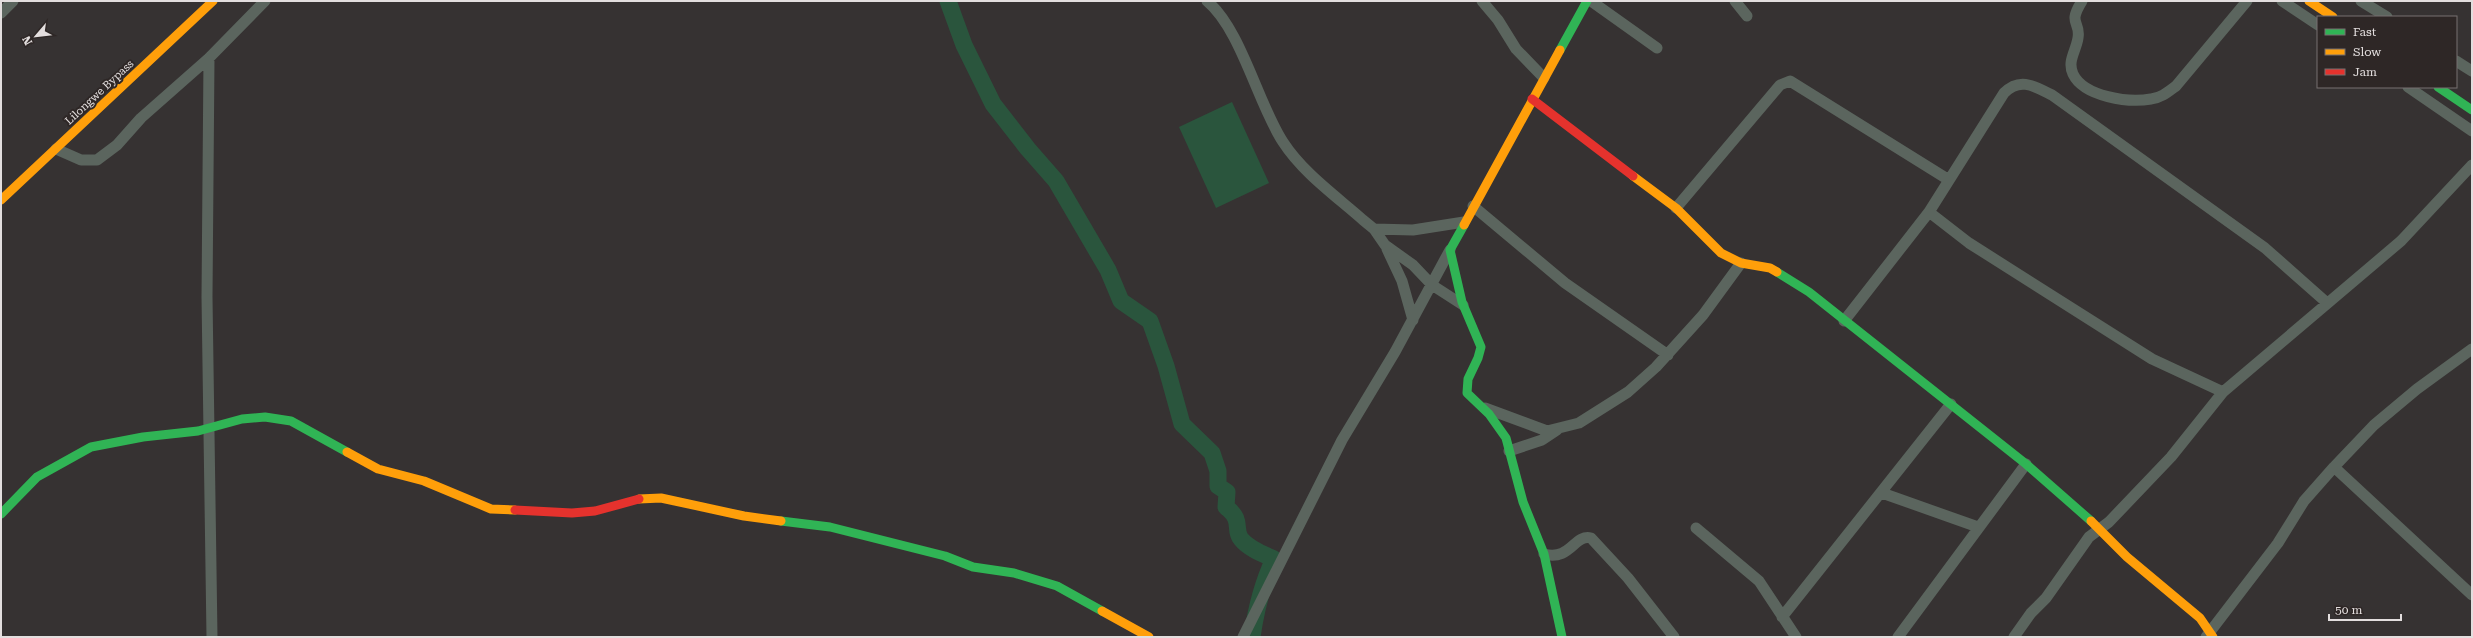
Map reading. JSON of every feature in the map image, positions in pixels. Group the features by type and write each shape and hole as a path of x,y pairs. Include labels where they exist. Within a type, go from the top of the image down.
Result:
{"street":[{"path":"1,13 13,1"},
{"name":"Lilongwe Bypass","path":"1,200 212,1"},
{"path":"56,149 81,160 97,160 117,145 141,118 209,58 265,1"},
{"path":"1207,1 1222,17"},
{"path":"1219,1 1222,17 1276,130 1290,153 1374,229 1385,245 1402,281 1413,320"},
{"path":"1482,1 1498,20 1516,49 1544,78"},
{"path":"1243,637 1342,440 1413,320 1464,222 1587,1"},
{"path":"1592,1 1657,48"},
{"path":"1735,1 1747,16"},
{"path":"2082,1 2074,17 2078,38 2071,62 2072,74 2078,81 2090,90 2118,99 2135,100 2152,99 2164,95 2176,86 2247,1"},
{"path":"2282,1 2317,24"},
{"path":"2309,1 2332,16"},
{"path":"2361,1 2385,16"},
{"path":"209,58 208,297 212,637"},
{"path":"2457,62 2472,71"},
{"path":"1676,208 1780,85 1790,81 1949,180"},
{"path":"1844,321 1929,212 2004,93 2016,84 2024,83 2052,96 2265,248 2326,302"},
{"path":"2409,88 2472,131"},
{"path":"2439,88 2472,110"},
{"path":"1532,99 1676,208 1721,253 1741,263 1762,265 1780,272 1809,292 1951,404 2026,464 2099,528 2127,557 2200,618 2209,635 2278,543 2304,501 2334,467 2374,425 2417,390 2472,349"},
{"path":"2014,637 2031,613 2046,598 2089,537 2109,522 2171,457 2223,392 2326,302 2401,241 2472,165"},
{"path":"1473,206 1564,283 1668,355"},
{"path":"1929,212 1969,243 2152,359 2223,392"},
{"path":"1374,229 1413,230 1464,222"},
{"path":"1385,245 1413,265 1432,285 1463,305"},
{"path":"1450,250 1452,265 1463,305 1481,346 1480,354 1467,378 1466,386 1470,397 1499,426 1506,438 1523,502 1544,554 1553,588 1562,637"},
{"path":"1480,406 1546,431 1560,429 1578,423 1628,392 1644,379 1668,355 1703,315 1741,263"},
{"path":"1782,618 1951,404"},
{"path":"1,514 37,477 91,447 143,437 198,432 242,419 265,417 291,421 378,469 424,481 491,509 572,513 596,511 640,499 661,498 713,511 830,527 945,556 973,567 1014,573 1057,586 1149,637"},
{"path":"1509,451 1542,440 1560,429"},
{"path":"1898,637 2026,464"},
{"path":"2334,467 2472,595"},
{"path":"1882,493 1978,527"},
{"path":"1696,528 1759,581 1770,595 1782,618 1796,637"},
{"path":"1544,554 1553,556 1562,555 1581,539 1586,537 1591,538 1628,578 1674,637"}],"shaded area":[{"path":"1232,102 1269,183 1216,208 1179,127"}],"waterway":[{"path":"948,1 964,45 993,104 1028,149 1056,181 1108,270 1121,301 1150,321 1166,366 1182,424 1212,453 1218,471 1218,486 1227,492 1226,507 1235,516 1241,539 1252,548 1274,559 1260,597 1252,637"}],"traffic: fast":[{"path":"1560,50 1587,1"},
{"path":"2439,88 2472,110"},
{"path":"1464,225 1450,250 1462,302 1481,347 1478,358 1468,379 1467,393 1489,414 1506,438 1523,502 1544,554 1562,637"},
{"path":"1777,272 1809,292 2026,464 2091,521"},
{"path":"1,514 37,477 91,447 143,437 198,431 242,419 265,417 291,421 347,452"},
{"path":"781,521 830,527 945,556 973,567 1014,573 1057,586 1102,611"}],"traffic: slow":[{"path":"1,200 213,1"},
{"path":"2309,1 2332,16"},
{"path":"1464,225 1560,50"},
{"path":"1633,176 1676,208 1721,253 1741,263 1770,268 1777,272"},
{"path":"347,452 378,469 424,481 491,509 515,510"},
{"path":"639,499 661,498 744,516 781,521"},
{"path":"2091,521 2127,557 2200,618 2213,637"},
{"path":"1102,611 1149,637"}],"traffic: jam":[{"path":"1532,99 1633,176"},
{"path":"515,510 572,513 595,511 639,499"}]}
